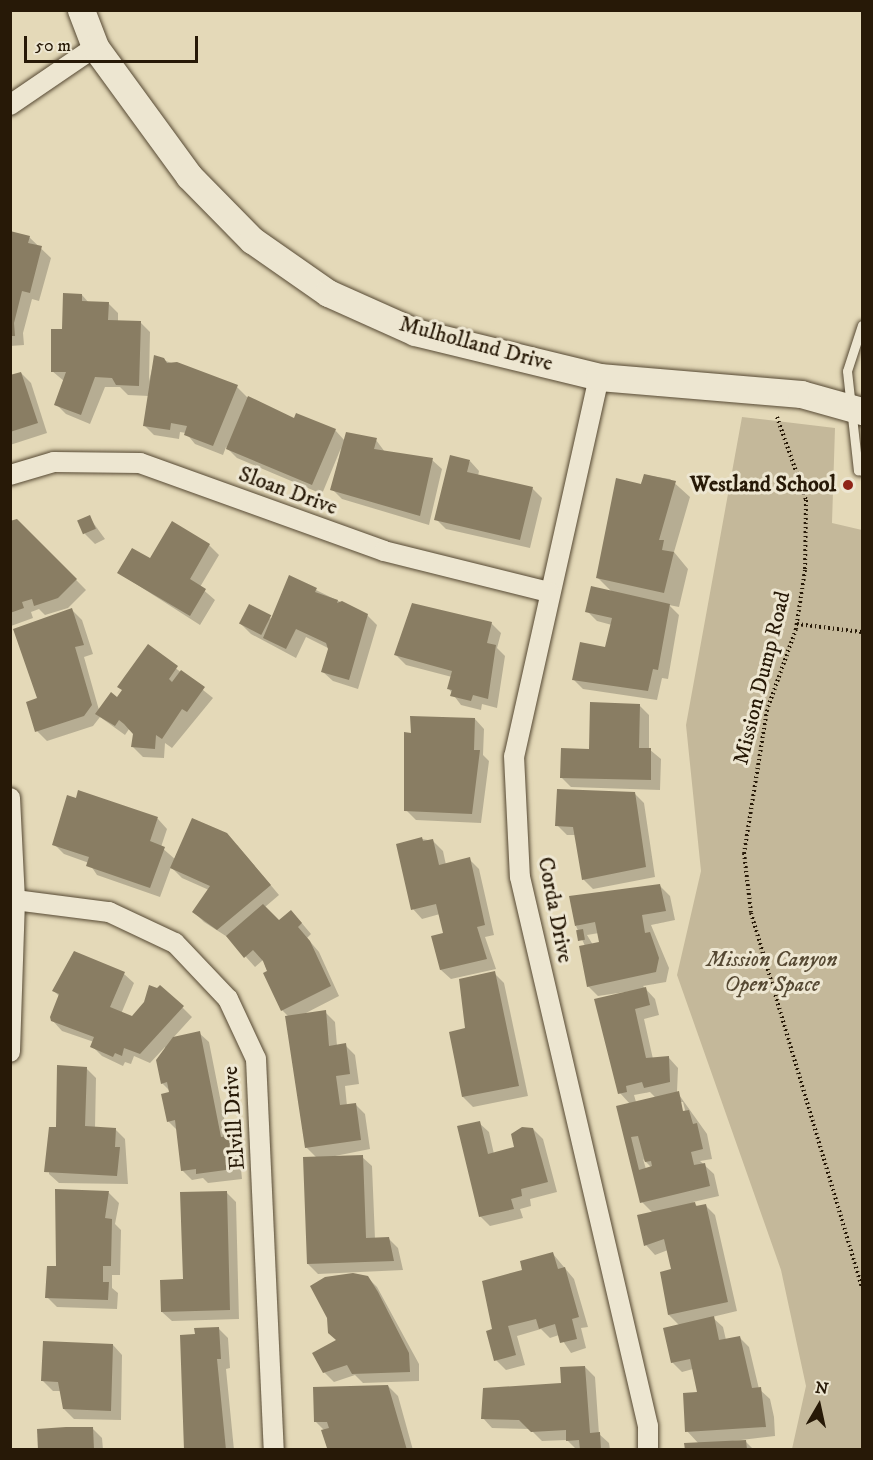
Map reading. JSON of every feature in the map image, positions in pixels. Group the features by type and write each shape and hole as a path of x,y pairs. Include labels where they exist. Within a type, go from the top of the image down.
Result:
{"main road":[{"name":"Mulholland Drive","path":"81,10 95,47 189,176 252,240 328,293 415,332 599,377 801,394 858,410"}],"street":[{"path":"10,105 95,47"},
{"name":"Corda Drive","path":"599,377 514,756 520,877 648,1426 648,1449"},
{"name":"Sloan Drive","path":"10,475 54,462 140,463 384,551 549,592"},
{"path":"10,798 15,900 10,1052"},
{"name":"Elvill Drive","path":"15,900 109,912 175,943 228,999 256,1059 274,1449"}],"lane":[{"path":"862,325 847,371 858,410 858,470 862,471"}],"path":[{"name":"Mission Dump Road","path":"766,390 789,445 806,500 805,570 797,624 767,710 744,853 751,913 862,1288"},
{"path":"797,624 862,632"}],"green space":[{"name":"Mission Canyon Open Space","path":"742,417 835,428 832,523 862,530 862,1449 792,1449 806,1386 781,1270 677,975 701,871 686,725"}],"building":[{"path":"10,231 30,236 28,243 42,246 30,293 22,291 14,323 15,336 10,336"},
{"path":"63,293 82,294 82,301 109,302 108,320 141,321 139,386 116,385 112,378 95,377 81,415 54,405 66,372 51,372 51,329 62,329"},
{"path":"154,355 164,358 167,363 177,362 238,385 213,446 184,435 187,426 171,423 170,430 143,426"},
{"path":"21,372 38,423 10,432 10,375"},
{"path":"248,396 294,418 296,413 336,429 312,485 226,449"},
{"path":"346,432 377,438 374,449 433,458 420,516 330,490"},
{"path":"450,455 470,460 467,472 533,487 520,540 434,520"},
{"path":"644,474 676,481 659,540 664,540 662,550 674,552 664,593 596,578 616,478 641,484"},
{"path":"90,515 96,529 83,534 77,520"},
{"path":"17,519 77,579 58,598 34,606 32,599 22,602 24,608 10,613 10,521"},
{"path":"172,521 210,544 190,579 206,589 190,616 117,573 132,548 150,558"},
{"path":"289,575 317,588 315,592 338,600 337,603 342,601 368,614 349,680 321,672 328,649 326,643 296,629 286,649 263,638"},
{"path":"591,586 670,604 658,670 653,669 648,691 572,680 580,642 605,647 612,618 585,612"},
{"path":"412,603 492,622 487,643 496,645 488,699 473,695 471,701 450,696 452,690 447,689 452,671 394,655"},
{"path":"249,604 271,615 261,635 239,624"},
{"path":"72,608 84,645 75,647 92,705 84,716 35,732 26,702 37,698 13,629"},
{"path":"148,644 178,666 169,679 172,682 181,670 205,687 187,712 182,709 162,739 156,735 155,749 131,747 133,734 124,724 119,720 115,726 95,714 111,692 117,697 122,690 117,687"},
{"path":"590,702 640,704 639,748 651,748 651,780 560,778 561,748 589,749"},
{"path":"410,716 475,718 474,750 480,750 472,814 404,811 404,732 411,733"},
{"path":"557,789 635,792 646,867 582,880 573,827 555,826"},
{"path":"78,790 158,817 150,841 165,847 150,888 86,866 89,857 52,845 67,795 76,798"},
{"path":"192,818 227,833 271,885 217,930 192,912 210,886 170,868"},
{"path":"422,837 423,841 433,839 439,865 470,857 485,925 477,927 487,959 440,970 431,936 443,933 436,904 411,910 396,844"},
{"path":"660,884 666,911 642,915 645,933 650,932 659,958 656,972 587,987 579,946 599,942 595,922 575,926 569,896"},
{"path":"263,904 279,920 291,910 302,923 298,927 310,941 331,986 281,1011 263,973 267,971 263,961 253,950 244,958 226,936"},
{"path":"583,929 585,940 578,941 576,930"},
{"path":"74,951 125,972 110,1007 132,1016 144,1002 149,985 157,988 160,985 184,1006 140,1054 124,1048 122,1056 115,1053 113,1057 90,1047 94,1037 51,1021 50,1017 59,994 52,991"},
{"path":"495,971 519,1086 462,1097 449,1032 465,1028 459,979"},
{"path":"646,987 650,1005 635,1009 646,1058 669,1056 670,1082 644,1088 642,1082 626,1086 627,1092 618,1094 594,999"},
{"path":"326,1010 329,1046 346,1043 350,1074 336,1076 340,1105 356,1103 361,1140 305,1148 285,1016"},
{"path":"200,1031 221,1137 229,1136 233,1169 196,1174 196,1169 181,1171 175,1120 167,1122 161,1094 169,1092 167,1082 161,1084 156,1060 173,1037"},
{"path":"57,1065 87,1067 85,1126 116,1128 115,1147 120,1147 117,1176 44,1172 49,1127 56,1127"},
{"path":"679,1091 683,1111 689,1110 693,1124 697,1123 703,1149 691,1152 694,1165 705,1163 710,1186 640,1203 616,1106","holes":["638,1136 645,1162 651,1161 652,1166 639,1170 631,1137"]},
{"path":"480,1121 488,1154 514,1147 511,1134 522,1127 533,1128 548,1182 521,1189 522,1196 511,1199 514,1209 479,1217 457,1126"},
{"path":"363,1155 366,1238 389,1237 394,1261 307,1264 303,1157"},
{"path":"55,1189 109,1191 105,1218 112,1219 111,1266 103,1266 103,1282 109,1282 108,1300 45,1298 47,1266 56,1266"},
{"path":"227,1191 230,1310 161,1312 160,1280 183,1279 180,1192"},
{"path":"695,1202 696,1206 706,1204 728,1302 668,1315 660,1272 671,1269 664,1239 644,1246 637,1215"},
{"path":"553,1252 558,1269 565,1267 579,1317 572,1319 577,1339 560,1343 555,1324 539,1329 536,1319 508,1326 516,1355 494,1361 486,1331 492,1329 482,1281 522,1270 520,1261"},
{"path":"353,1273 368,1276 378,1292 409,1353 410,1372 352,1374 347,1365 323,1373 312,1353 336,1340 328,1333 327,1318 310,1286 325,1277"},
{"path":"714,1316 719,1340 740,1336 752,1388 761,1387 766,1427 685,1432 683,1393 697,1392 690,1359 671,1363 663,1328"},
{"path":"219,1327 221,1359 217,1359 226,1450 184,1450 180,1335 195,1334 194,1328"},
{"path":"43,1341 113,1344 111,1411 63,1409 58,1382 41,1381"},
{"path":"585,1366 590,1433 600,1432 601,1450 580,1450 579,1440 566,1441 566,1430 531,1432 519,1420 481,1419 483,1388 561,1383 560,1367"},
{"path":"388,1385 407,1450 327,1448 321,1430 329,1428 327,1422 314,1422 313,1387"},
{"path":"93,1427 94,1450 38,1450 37,1429"},
{"path":"746,1440 747,1450 685,1450 684,1443"}],"place":[{"name":"Westland School","path":"848,485"}]}
